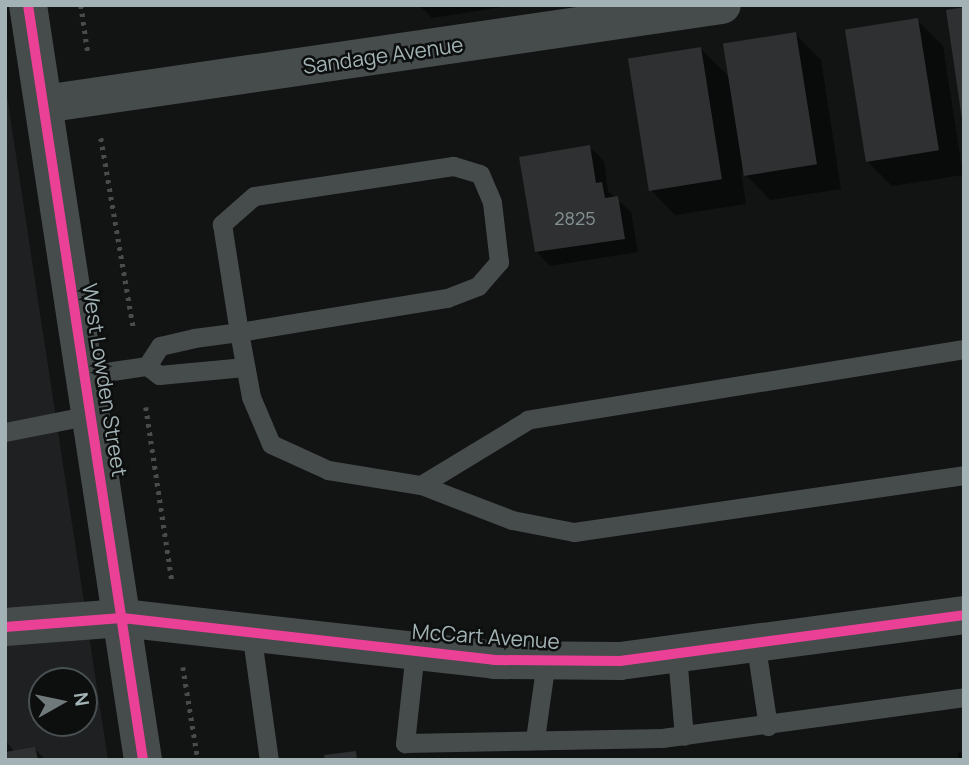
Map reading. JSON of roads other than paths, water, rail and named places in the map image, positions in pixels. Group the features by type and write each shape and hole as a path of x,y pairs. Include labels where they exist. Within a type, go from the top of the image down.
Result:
{"street":[{"name":"West Lowden Street","path":"28,5 143,760"},
{"name":"Sandage Avenue","path":"44,104 722,5"},
{"name":"McCart Avenue","path":"5,627 122,618 415,651 545,661 677,655 756,647 964,615"}],"lane":[{"path":"147,366 160,346 239,332 447,298 478,286 499,262 492,202 480,174 453,166 254,196 234,207 222,224 239,332 246,367 271,444 328,470 421,485 512,520 574,532 964,475"},
{"path":"421,485 528,420 964,349"},
{"path":"85,375 147,366 159,375 246,367"},
{"path":"5,432 91,415"},
{"path":"251,631 269,760"},
{"path":"756,647 768,726"},
{"path":"415,651 405,743 684,736 964,697"},
{"path":"677,655 684,736"},
{"path":"535,739 545,661"}]}
